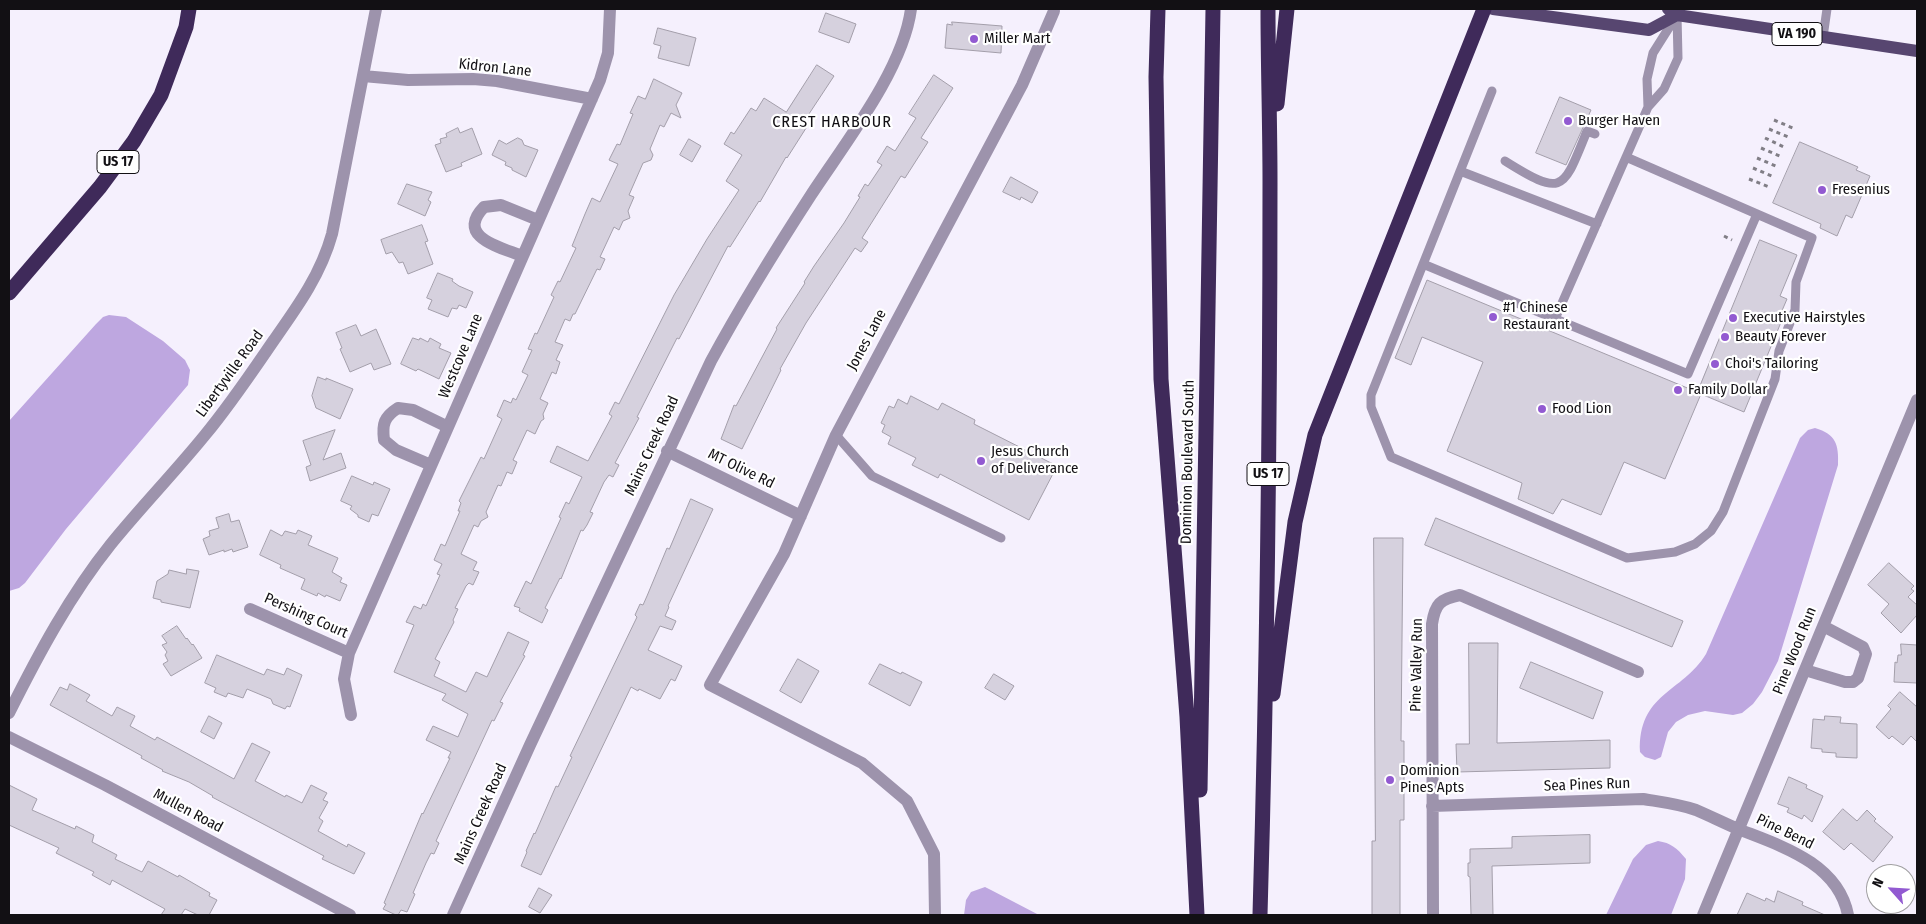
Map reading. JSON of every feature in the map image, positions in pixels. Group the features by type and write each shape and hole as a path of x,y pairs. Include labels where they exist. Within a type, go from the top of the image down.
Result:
{"highway":[{"name":"US 17","path":"9,293 100,187 134,141 161,95 186,27 189,9"},
{"path":"1158,9 1156,77 1160,379 1187,717 1197,915"},
{"name":"US 17","path":"1260,915 1264,768 1270,180 1268,9"},
{"path":"1270,180 1286,9"},
{"path":"1264,768 1295,522 1315,435 1484,9"},
{"name":"Dominion Boulevard South","path":"1197,915 1213,13"}],"main road":[{"path":"1493,9 1649,30 1674,11"},
{"name":"VA 190","path":"1674,11 1823,38 1917,51"}],"street":[{"name":"Libertyville Road","path":"9,713 86,576 218,419 312,284 327,252 332,234 376,9"},
{"name":"Westcove Lane","path":"351,716 344,679 349,653 600,80 608,53 610,9"},
{"name":"Mains Creek Road","path":"453,915 530,745 711,361 745,299 880,89 904,38 911,9"},
{"name":"Jones Lane","path":"935,915 934,854 907,801 862,763 710,686 784,554 836,434 1022,85 1054,11"},
{"name":"Kidron Lane","path":"363,76 408,80 473,79 592,99"},
{"path":"522,256 482,239 476,233 474,224 477,214 484,207 501,205 538,220"},
{"name":"Pine Wood Run","path":"1703,915 1917,400"},
{"path":"431,465 396,450 384,440 382,427 388,414 398,408 413,410 448,427"},
{"name":"MT Olive Rd","path":"667,451 801,516"},
{"name":"Pine Valley Run","path":"1433,915 1432,624 1435,608 1446,598 1460,595 1638,672"},
{"name":"Pershing Court","path":"250,609 349,653"},
{"path":"1805,670 1845,682 1854,682 1858,678 1866,654 1863,647 1823,626"},
{"name":"Mullen Road","path":"9,737 105,785 350,915"},
{"name":"Sea Pines Run","path":"1432,806 1643,799 1676,804 1739,829"},
{"name":"Pine Bend","path":"1739,829 1789,849 1814,865 1836,886 1847,908 1848,915"}],"lane":[{"path":"1823,38 1827,9"},
{"path":"1648,107 1646,79 1653,52 1674,11"},
{"path":"1555,319 1648,107 1664,89 1678,58 1674,11"},
{"path":"1492,91 1371,395 1371,407 1391,457 1627,558 1675,552 1695,544 1711,531 1724,512 1775,379 1779,351 1795,310 1796,282 1812,238 1626,157"},
{"path":"1506,161 1529,176 1556,185 1563,181 1572,168 1587,131 1595,134"},
{"path":"1460,171 1597,224"},
{"path":"1423,264 1688,374 1757,214"},
{"path":"836,434 872,476 1001,538"}],"path":[{"path":"1774,120 1795,128"},
{"path":"1769,129 1791,138"},
{"path":"1765,138 1786,148"},
{"path":"1761,148 1782,157"},
{"path":"1758,158 1778,167"},
{"path":"1753,168 1774,177"},
{"path":"1749,179 1769,187"}],"shaded area":[{"path":"109,315 126,317 163,341 185,360 190,370 188,385 66,529 25,583 19,588 9,591 9,421 96,324 103,317"},
{"path":"1815,428 1828,433 1835,441 1838,452 1838,465 1778,661 1762,692 1753,704 1742,713 1733,715 1705,711 1688,715 1676,722 1668,732 1661,757 1655,760 1645,757 1640,752 1641,732 1646,717 1654,705 1696,667 1706,654 1800,438 1808,430"},
{"path":"1658,841 1667,843 1686,859 1685,879 1671,915 1606,915 1633,859 1646,845"},
{"path":"985,887 1039,915 964,915 966,900 971,892"}],"building":[{"path":"826,13 856,24 849,43 819,32"},
{"name":"Miller Mart","path":"952,22 1002,26 1001,53 945,48 947,24 952,25"},
{"path":"658,28 696,38 689,66 658,58 661,46 654,44"},
{"path":"817,65 834,76 803,123 808,125 786,157 760,202 730,247 728,246 679,339 677,338 637,417 639,418 615,463 619,465 613,477 609,475 604,482 590,512 593,513 583,531 581,530 561,579 545,608 548,610 542,623 519,611 520,608 514,606 526,581 531,584 561,518 559,517 566,502 569,504 582,477 550,462 557,446 588,461 612,416 609,414 615,402 619,404 674,295 739,190 726,181 742,155 724,144 731,132 734,134 751,108 756,111 764,98 786,112"},
{"path":"934,75 953,88 921,138 928,142 905,178 901,176 862,238 868,242 861,252 855,248 806,323 780,369 742,449 721,439 734,405 736,406 776,328 814,266 844,223 860,197 858,196 865,184 868,186 882,165 877,162 887,146 895,151 916,118 909,114"},
{"path":"654,79 682,93 676,105 681,118 671,113 664,127 660,125 650,149 653,155 651,160 643,163 629,195 634,197 628,211 630,218 623,221 619,230 614,227 600,257 605,259 600,270 597,269 570,321 565,319 555,342 563,345 556,360 560,362 556,374 552,372 540,399 548,403 543,414 544,419 541,421 535,434 527,430 513,460 517,462 512,474 507,472 501,486 498,485 486,512 488,517 481,521 478,527 474,525 461,554 477,562 473,570 479,572 473,585 469,583 466,586 455,608 458,609 453,620 454,622 435,659 440,662 434,676 466,692 476,672 487,677 508,632 529,642 523,655 525,656 500,702 503,703 494,721 492,720 436,841 439,843 434,854 431,853 426,863 407,912 401,910 396,915 383,909 386,904 384,903 422,813 450,758 448,758 451,752 426,740 433,726 458,737 468,714 442,700 446,694 394,672 414,625 406,622 414,606 421,609 423,604 426,606 440,575 437,574 442,564 434,560 441,544 445,546 460,511 458,511 461,503 459,501 481,457 484,459 502,419 497,416 504,400 511,403 513,398 516,400 528,375 522,372 532,350 528,349 554,297 551,295 558,281 560,282 576,248 572,246 585,214 592,198 600,202 618,164 609,160 617,144 620,145 633,114 630,113 638,96 645,99"},
{"name":"Burger Haven","path":"1560,97 1591,110 1566,165 1536,153"},
{"path":"458,128 460,133 472,128 482,154 461,163 462,166 446,172 435,145 441,143 440,139 447,137 446,134"},
{"path":"518,138 522,140 524,145 538,150 526,177 505,165 506,162 492,155 499,140 506,144"},
{"path":"689,139 701,146 692,162 680,155"},
{"name":"Fresenius","path":"1800,142 1858,167 1856,170 1870,176 1852,218 1846,215 1837,236 1820,228 1821,224 1773,203"},
{"path":"1011,177 1038,192 1032,203 1021,197 1020,200 1003,192"},
{"path":"407,184 432,192 428,200 431,202 425,216 398,204"},
{"path":"422,225 428,241 425,242 433,264 408,274 403,262 399,263 392,252 386,254 381,240"},
{"path":"1760,240 1797,255 1780,296 1787,299 1781,313 1784,315 1744,412 1701,394 1665,479 1624,462 1601,515 1562,499 1553,514 1518,499 1522,483 1447,451 1483,362 1422,337 1411,365 1395,358 1427,280 1697,392"},
{"path":"438,273 453,279 452,281 459,286 473,292 466,308 459,305 457,309 452,308 448,317 428,309 432,300 427,298"},
{"path":"356,325 361,336 376,329 391,364 374,370 371,363 350,372 340,349 342,348 336,333"},
{"path":"413,338 419,340 420,338 428,342 430,338 441,344 439,348 451,353 439,379 418,369 416,371 401,364"},
{"path":"318,377 326,380 326,378 353,389 340,419 316,408 312,396"},
{"name":"Jesus Church of Deliverance","path":"911,396 938,410 942,403 975,420 974,424 1057,466 1029,520 940,474 938,478 912,465 916,458 888,444 891,437 882,432 885,425 881,423 889,406 894,408 898,399 907,404"},
{"path":"335,430 323,460 341,453 346,468 310,481 306,467 311,465 303,441"},
{"path":"352,476 373,485 374,482 390,489 378,516 372,514 369,522 358,517 350,509 352,506 341,501"},
{"path":"691,499 713,509 668,606 665,616 676,621 672,630 660,626 648,650 682,666 675,681 671,679 660,699 631,687 541,875 521,866 526,851 556,786 558,787 572,757 570,756 637,617 635,615 640,604 643,605 667,548 669,549"},
{"path":"229,514 231,522 239,520 248,547 233,552 232,549 224,552 224,550 209,555 203,539 210,536 209,531 219,528 216,518"},
{"path":"1436,518 1683,621 1672,647 1425,545"},
{"path":"271,530 282,536 285,531 296,534 298,530 312,536 308,545 338,558 332,572 342,578 340,582 347,585 340,601 318,593 317,596 301,589 305,579 280,568 281,565 260,555"},
{"path":"1374,538 1403,538 1401,741 1404,741 1404,820 1400,820 1400,915 1372,915 1372,841 1375,841"},
{"path":"1889,563 1914,586 1911,589 1914,591 1908,597 1917,605 1917,615 1901,633 1881,613 1889,604 1868,585"},
{"path":"187,569 199,571 190,608 161,602 161,600 153,598 157,581 168,574 169,570 186,574"},
{"path":"177,626 186,639 193,644 202,658 171,676 163,664 168,661 165,655 167,652 162,645 167,643 162,636"},
{"path":"1469,643 1498,643 1497,743 1610,740 1610,768 1457,772 1456,744 1469,744"},
{"path":"1901,644 1917,645 1917,683 1894,682 1895,662 1897,663 1898,655 1901,655"},
{"path":"217,655 264,675 267,669 284,675 287,668 302,675 290,707 287,706 285,709 273,704 271,699 247,689 243,698 228,693 226,697 214,692 216,688 205,683"},
{"path":"798,659 819,671 801,703 780,691"},
{"path":"1531,662 1603,692 1593,719 1520,688"},
{"path":"880,664 922,682 910,706 869,684"},
{"path":"994,674 1014,686 1005,700 985,688"},
{"path":"70,684 90,695 86,701 112,716 117,707 135,716 130,726 155,740 157,737 234,779 252,743 270,752 255,781 285,797 286,795 302,803 311,785 327,793 323,800 328,802 319,818 323,821 318,831 347,847 348,844 365,853 354,874 322,859 324,856 212,797 189,782 162,771 141,758 142,756 50,705 60,687 67,690"},
{"path":"1900,692 1917,707 1917,742 1911,736 1903,745 1892,736 1889,739 1876,727 1891,709 1888,706"},
{"path":"209,716 222,723 214,739 201,732"},
{"path":"1825,716 1841,717 1840,723 1857,724 1857,758 1836,757 1836,753 1822,752 1822,749 1811,748 1813,719 1824,720"},
{"path":"1789,777 1807,785 1806,788 1823,796 1812,822 1804,815 1802,819 1787,812 1789,808 1778,804"},
{"path":"9,785 37,799 32,810 75,829 76,826 94,835 92,842 117,855 115,859 142,872 148,861 178,877 179,875 210,893 209,896 217,900 209,915 198,915 185,909 181,915 161,915 165,909 112,880 110,885 92,875 94,872 56,853 59,848 9,825"},
{"path":"1843,809 1857,821 1867,810 1876,819 1874,821 1893,837 1873,862 1851,843 1844,850 1823,832"},
{"path":"1590,835 1590,863 1492,866 1493,915 1471,915 1470,877 1468,876 1470,849 1512,848 1512,837"},
{"path":"539,888 552,895 540,913 529,907"},
{"path":"1778,891 1803,902 1802,905 1825,915 1737,915 1747,893 1765,901 1766,898 1774,902"}],"place":[{"name":"Miller Mart","path":"974,39"},
{"name":"Burger Haven","path":"1568,121"},
{"name":"Fresenius","path":"1822,190"},
{"name":"#1 Chinese Restaurant","path":"1493,317"},
{"name":"Executive Hairstyles","path":"1733,318"},
{"name":"Beauty Forever","path":"1725,337"},
{"name":"Choi's Tailoring","path":"1715,364"},
{"name":"Family Dollar","path":"1678,390"},
{"name":"Food Lion","path":"1542,409"},
{"name":"Jesus Church of Deliverance","path":"981,461"},
{"name":"Dominion Pines Apts","path":"1390,780"}],"district":[{"name":"CREST HARBOUR","path":"832,123"}]}
